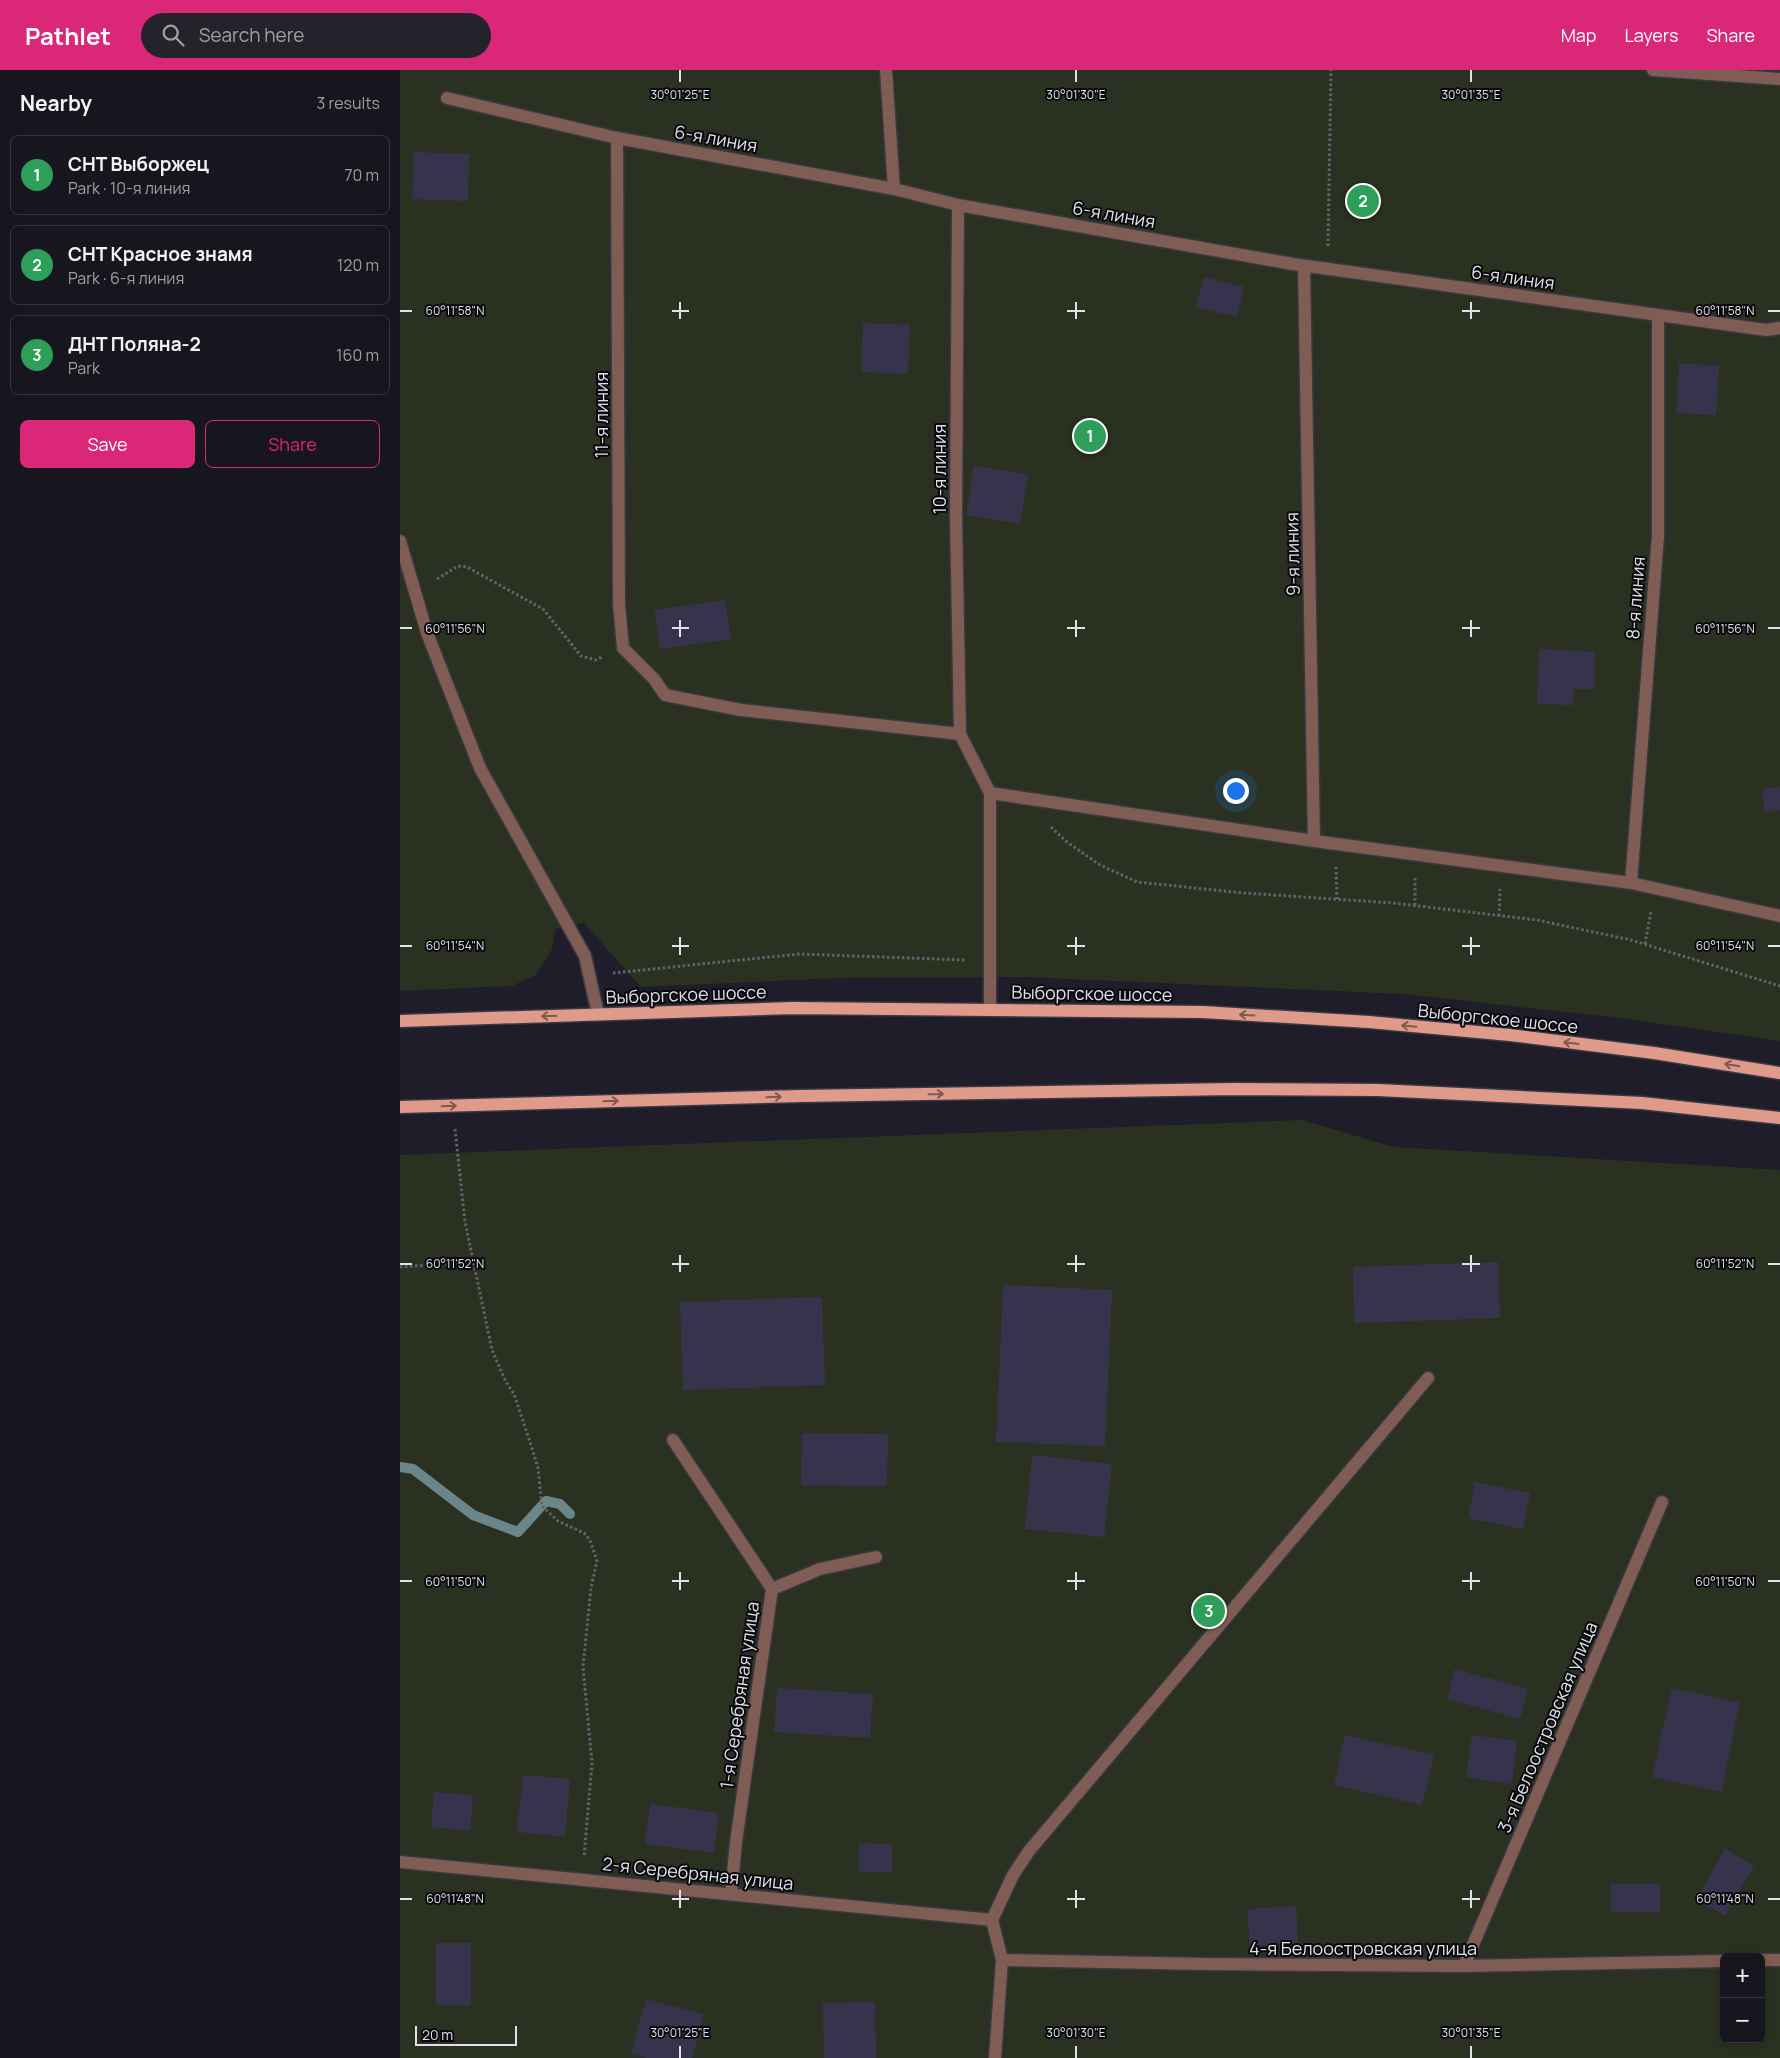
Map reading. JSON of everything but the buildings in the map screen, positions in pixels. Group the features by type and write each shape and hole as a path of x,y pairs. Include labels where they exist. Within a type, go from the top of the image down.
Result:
{"main road":[{"name":"Выборгское шоссе","path":"400,1021 793,1008 1203,1012 1370,1022 1510,1035 1654,1053 1780,1073"},
{"path":"400,1107 801,1096 1233,1089 1378,1090 1642,1103 1780,1118"}],"street":[{"path":"886,70 894,189"},
{"path":"1654,70 1780,79"},
{"name":"6-я линия","path":"447,98 617,138 894,189 958,205 1304,266 1658,316 1766,330 1780,328"},
{"name":"11-я линия","path":"617,138 619,604 623,648"},
{"name":"10-я линия","path":"958,205 956,516 960,734"},
{"name":"9-я линия","path":"1304,266 1314,842"},
{"name":"8-я линия","path":"1631,883 1658,536 1658,316"},
{"path":"400,541 439,667 480,768 585,956 598,1014"},
{"path":"623,648 654,678 665,694 741,710 960,734 990,794 990,1009"},
{"path":"990,794 1314,842 1631,883 1780,916"},
{"path":"995,2058 1002,1960 992,1920 1013,1875 1029,1851 1428,1378"},
{"name":"1-я Серебряная улица","path":"673,1440 772,1589 736,1842 731,1894"},
{"name":"3-я Белоостровская улица","path":"1464,1966 1662,1502"},
{"path":"772,1589 820,1569 876,1557"},
{"name":"2-я Серебряная улица","path":"400,1862 992,1920"},
{"name":"4-я Белоостровская улица","path":"1002,1960 1464,1966 1720,1961"},
{"path":"1765,1960 1780,1960"}],"path":[{"path":"1328,269 1331,70"},
{"path":"413,585 430,584 458,566 467,567 543,609 580,656 596,660 623,648"},
{"path":"1016,797 1076,848 1100,865 1137,882 1243,893 1393,903 1537,920 1645,944 1780,986"},
{"path":"1335,844 1337,899"},
{"path":"1645,944 1654,888"},
{"path":"590,975 798,954 991,960"},
{"path":"455,1127 465,1222 492,1350 506,1382 514,1394 530,1442 538,1468 542,1506 558,1521 584,1533 590,1540 597,1561 591,1588 583,1667 592,1763 582,1880"},
{"path":"400,1267 473,1262"}],"green space":[{"path":"400,70 1780,70 1780,1041 1619,1018 1403,994 1025,977 838,978 641,987 584,923 555,929 552,949 536,975 512,986 400,991"},
{"path":"1301,1120 1394,1147 1780,1170 1780,2058 400,2058 400,1155"}],"waterway":[{"path":"400,1467 413,1469 473,1515 518,1532 546,1501 560,1504 570,1514"}],"place":[{"name":"СНТ Красное знамя","path":"1363,201"},
{"name":"СНТ Выборжец","path":"1090,436"},
{"name":"ДНТ Поляна-2","path":"1209,1611"}]}
